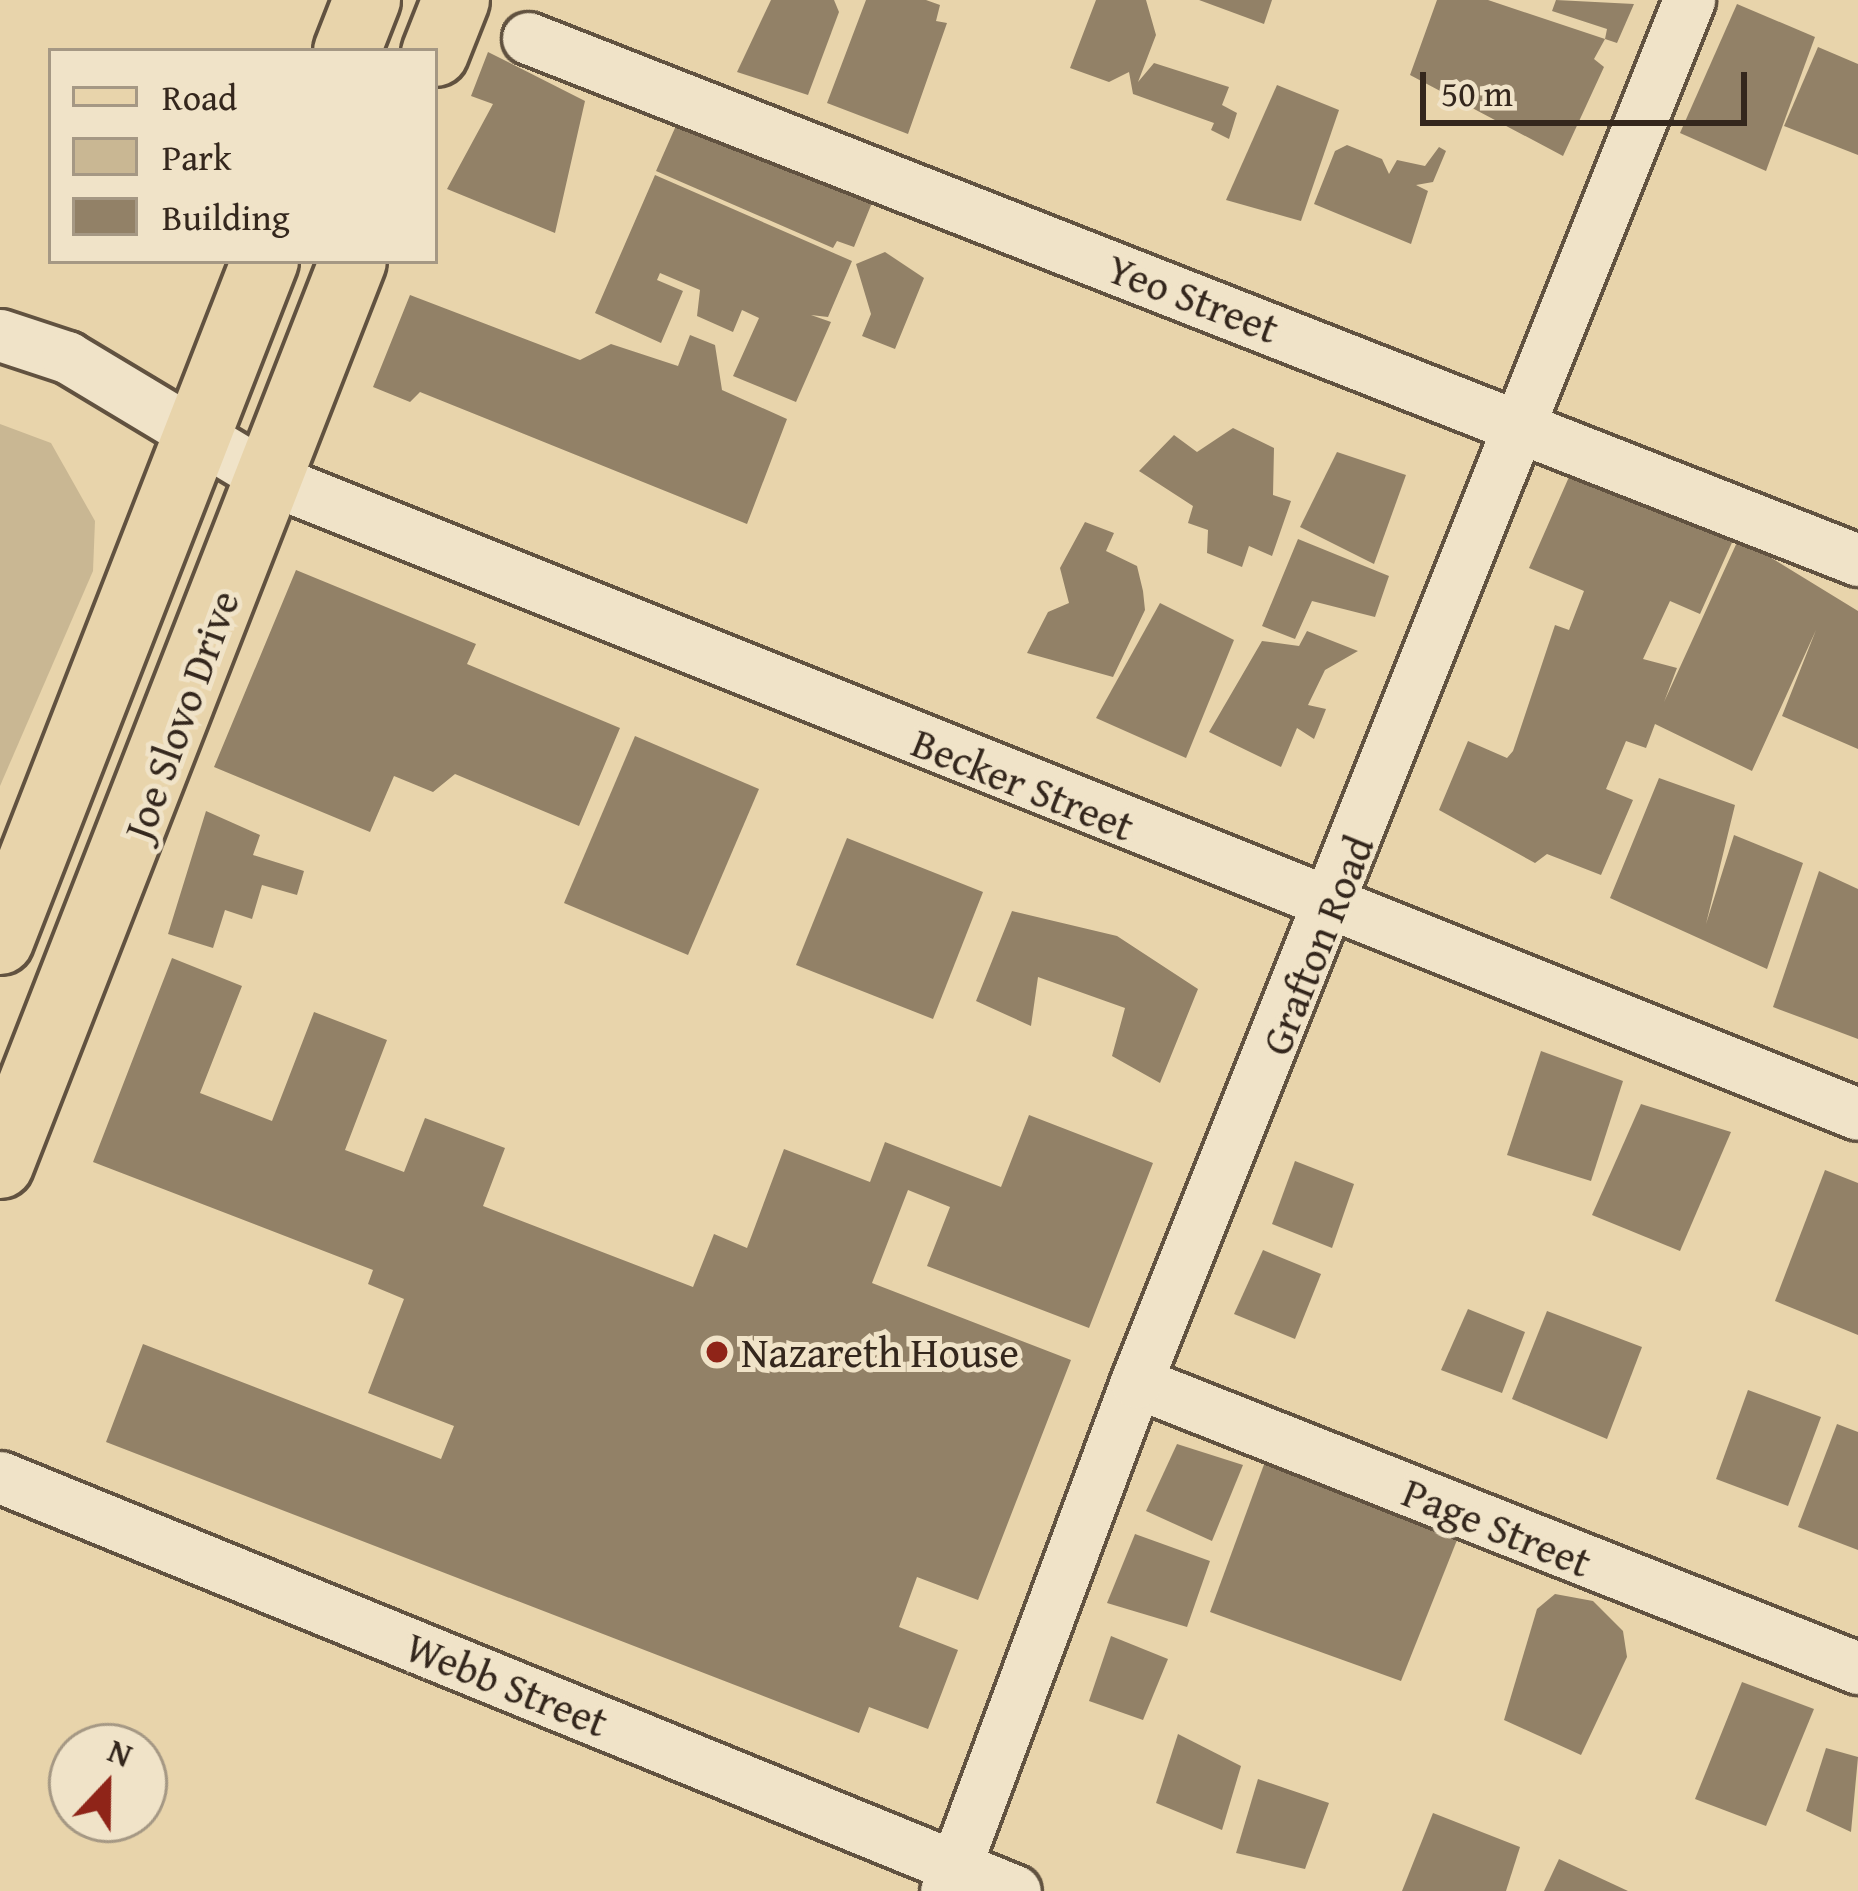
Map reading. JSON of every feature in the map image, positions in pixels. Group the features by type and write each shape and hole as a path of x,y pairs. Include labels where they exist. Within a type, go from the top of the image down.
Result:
{"main road":[{"path":"348,48 368,0"},
{"path":"437,48 456,0"},
{"name":"Joe Slovo Drive","path":"0,941 265,264"},
{"name":"Joe Slovo Drive","path":"0,1165 352,264"}],"street":[{"name":"Grafton Road","path":"950,1879 1136,1382 1526,428 1689,0"},
{"name":"Yeo Street","path":"528,38 1858,560"},
{"name":"Becker Street","path":"0,335 67,357 268,478 1332,909 1858,1114"},
{"name":"Page Street","path":"1136,1382 1858,1668"},
{"name":"Webb Street","path":"0,1477 950,1879 1015,1891"}],"green space":[{"path":"0,424 51,443 95,521 93,571 0,786"}],"building":[{"path":"771,0 834,0 839,12 808,95 737,72"},
{"path":"866,0 926,0 940,5 936,21 947,23 908,134 827,103"},
{"path":"1096,0 1146,0 1156,35 1138,82 1154,63 1229,87 1222,105 1237,113 1229,139 1211,130 1214,123 1133,94 1129,72 1109,82 1070,68"},
{"path":"1199,0 1272,0 1264,24"},
{"path":"1437,0 1488,0 1605,39 1594,59 1604,67 1563,156 1410,75"},
{"path":"1556,0 1634,4 1617,43 1605,39 1607,29 1552,11"},
{"path":"1737,4 1815,37 1766,171 1680,133"},
{"path":"1818,47 1858,64 1858,155 1784,126"},
{"path":"488,52 585,101 555,233 447,189 493,104 471,96"},
{"path":"1277,85 1339,110 1301,221 1226,200"},
{"path":"682,112 876,193 854,247 837,241 833,248 656,171"},
{"path":"1347,145 1382,159 1389,174 1397,160 1425,166 1439,147 1446,151 1433,182 1416,185 1428,191 1411,244 1314,204 1335,151"},
{"path":"655,175 852,261 828,317 811,315 831,322 796,402 733,376 759,318 742,310 733,332 697,316 700,290 660,273 657,280 683,291 661,343 595,313"},
{"path":"885,252 924,278 895,349 862,336 871,314 856,264"},
{"path":"410,295 580,360 611,344 678,366 690,335 715,345 722,390 787,419 747,524 420,392 410,402 373,387"},
{"path":"1233,428 1274,448 1273,495 1291,501 1272,556 1249,546 1242,567 1207,553 1208,530 1188,523 1193,506 1139,471 1174,435 1197,452"},
{"path":"1337,452 1406,475 1374,564 1300,527"},
{"path":"1576,461 1739,527 1700,614 1670,601 1643,659 1677,668 1664,702 1739,538 1858,611 1858,749 1782,716 1816,630 1752,771 1655,724 1646,748 1626,741 1606,789 1633,800 1601,875 1547,854 1535,863 1439,810 1468,741 1507,758 1513,751 1555,625 1569,630 1584,591 1529,568"},
{"path":"1085,522 1114,533 1106,551 1137,566 1143,591 1145,610 1113,677 1027,653 1048,612 1069,603 1060,568"},
{"path":"1298,539 1389,576 1375,617 1312,601 1295,639 1262,626"},
{"path":"296,570 476,644 467,664 620,728 579,826 455,774 433,792 394,776 370,832 214,767"},
{"path":"1160,603 1234,640 1186,758 1096,718"},
{"path":"1307,631 1358,651 1325,670 1308,705 1326,709 1314,739 1297,728 1281,767 1209,732 1262,641 1299,646"},
{"path":"635,736 759,789 688,955 564,903"},
{"path":"1659,778 1735,805 1706,924 1734,835 1803,863 1767,969 1610,898"},
{"path":"206,811 260,835 253,855 304,871 297,895 262,885 252,919 225,910 213,948 168,934"},
{"path":"847,838 983,892 933,1019 796,965"},
{"path":"1819,871 1858,889 1858,1039 1773,1007"},
{"path":"1012,911 1117,936 1198,989 1160,1083 1112,1056 1125,1008 1038,977 1031,1026 976,1001"},
{"name":"Nazareth House","path":"172,958 242,986 200,1093 272,1121 314,1012 387,1040 345,1150 404,1172 425,1118 505,1148 483,1206 693,1287 714,1234 747,1248 784,1149 870,1182 885,1142 1001,1187 1029,1115 1153,1163 1089,1328 927,1266 950,1207 908,1190 872,1283 1071,1360 978,1600 917,1577 899,1627 958,1650 928,1729 869,1707 859,1733 106,1442 143,1344 441,1459 454,1426 368,1393 404,1299 368,1284 373,1270 93,1162"},
{"path":"1541,1051 1623,1081 1591,1181 1507,1155"},
{"path":"1641,1104 1731,1132 1680,1251 1592,1215"},
{"path":"1295,1161 1354,1184 1332,1248 1272,1224"},
{"path":"1825,1170 1858,1183 1858,1335 1775,1301"},
{"path":"1263,1250 1321,1274 1295,1339 1234,1314"},
{"path":"1468,1309 1525,1332 1502,1393 1441,1370"},
{"path":"1547,1311 1642,1347 1607,1439 1512,1399"},
{"path":"1748,1390 1821,1417 1788,1506 1716,1479"},
{"path":"1837,1424 1858,1432 1858,1550 1798,1527"},
{"path":"1177,1444 1243,1465 1212,1541 1146,1511"},
{"path":"1266,1459 1459,1535 1401,1681 1210,1612"},
{"path":"1135,1534 1210,1561 1187,1627 1107,1603"},
{"path":"1555,1594 1593,1601 1623,1631 1627,1657 1581,1755 1504,1720 1537,1609"},
{"path":"1111,1636 1168,1659 1143,1720 1089,1701"},
{"path":"1742,1682 1814,1709 1766,1826 1695,1799"},
{"path":"1178,1734 1241,1766 1222,1830 1156,1803"},
{"path":"1826,1748 1858,1757 1851,1832 1806,1811"},
{"path":"1258,1779 1329,1803 1305,1869 1236,1853"},
{"path":"1433,1813 1520,1847 1506,1891 1402,1891"},
{"path":"1559,1859 1628,1891 1544,1891"}],"place":[{"name":"Nazareth House","path":"717,1352"}]}
